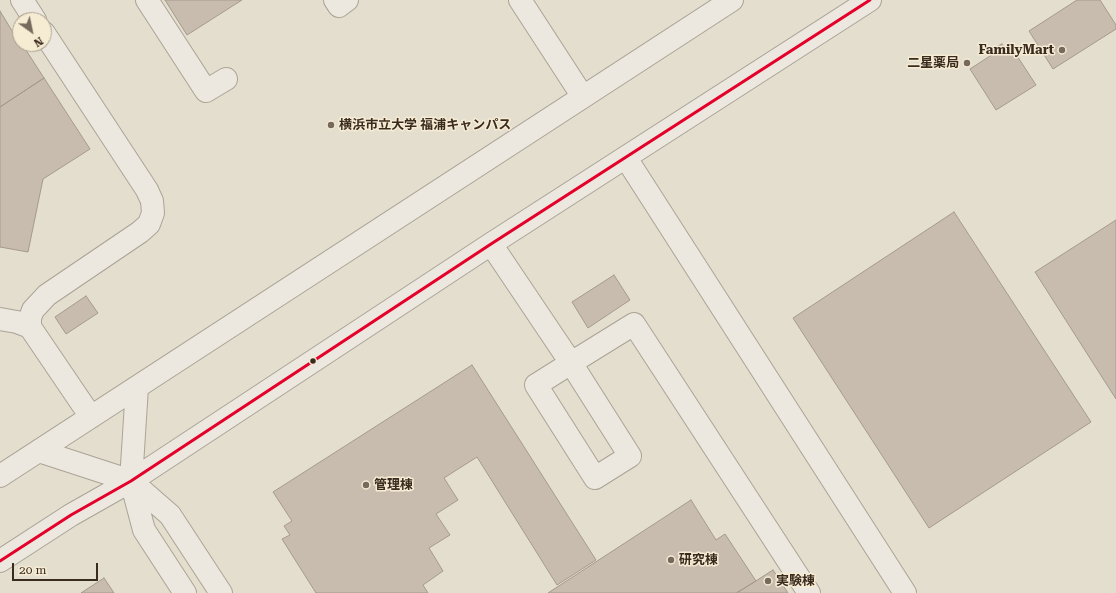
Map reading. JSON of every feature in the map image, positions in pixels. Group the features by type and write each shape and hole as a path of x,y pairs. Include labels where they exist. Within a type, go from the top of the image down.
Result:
{"street":[{"path":"22,0 30,12"},
{"path":"147,0 206,91 226,79"},
{"path":"335,0 338,6 347,0"},
{"path":"520,0 583,97"},
{"path":"0,476 732,0"},
{"path":"0,561 71,515 131,481 491,244 870,0"},
{"path":"52,45 147,190 152,201 153,213 149,224 140,232 47,295 33,310 30,318 30,327 91,417"},
{"path":"626,158 905,593"},
{"path":"491,244 571,363 630,456 595,478 536,385 571,363 634,324 809,593"},
{"path":"0,319 17,322 30,327"},
{"path":"137,387 131,481 144,530 185,593"},
{"path":"39,451 131,481 170,516 221,593"}],"building":[{"path":"165,0 242,0 187,35"},
{"name":"FamilyMart","path":"1077,0 1100,0 1116,25 1116,29 1053,69 1029,31"},
{"path":"0,11 12,31 12,52 27,52 44,78 0,107"},
{"path":"1002,44 1004,48 1010,45 1036,85 996,110 970,69 996,52 994,48"},
{"path":"44,78 90,149 43,179 28,252 0,247 0,107"},
{"path":"954,212 1091,422 929,528 793,318"},
{"path":"1116,220 1116,399 1035,272"},
{"path":"614,275 630,300 588,328 572,302"},
{"path":"86,296 98,313 66,334 55,317"},
{"name":"管理棟","path":"472,365 596,560 557,585 477,457 444,478 458,500 436,514 450,535 429,548 443,571 423,585 428,593 316,593 282,539 290,535 284,526 292,521 273,492"},
{"name":"研究棟","path":"691,500 716,540 725,534 756,581 736,593 548,593"},
{"name":"実験棟","path":"773,570 788,593 737,593"},
{"path":"104,578 114,593 81,593"}],"transit line":[{"path":"0,561 71,515 131,481 491,244 870,0"}],"place":[{"name":"FamilyMart","path":"1062,50"},
{"name":"二星薬局","path":"967,63"},
{"name":"横浜市立大学 福浦キャンパス","path":"331,125"},
{"name":"管理棟","path":"366,485"},
{"name":"研究棟","path":"671,560"},
{"name":"実験棟","path":"768,581"}]}
